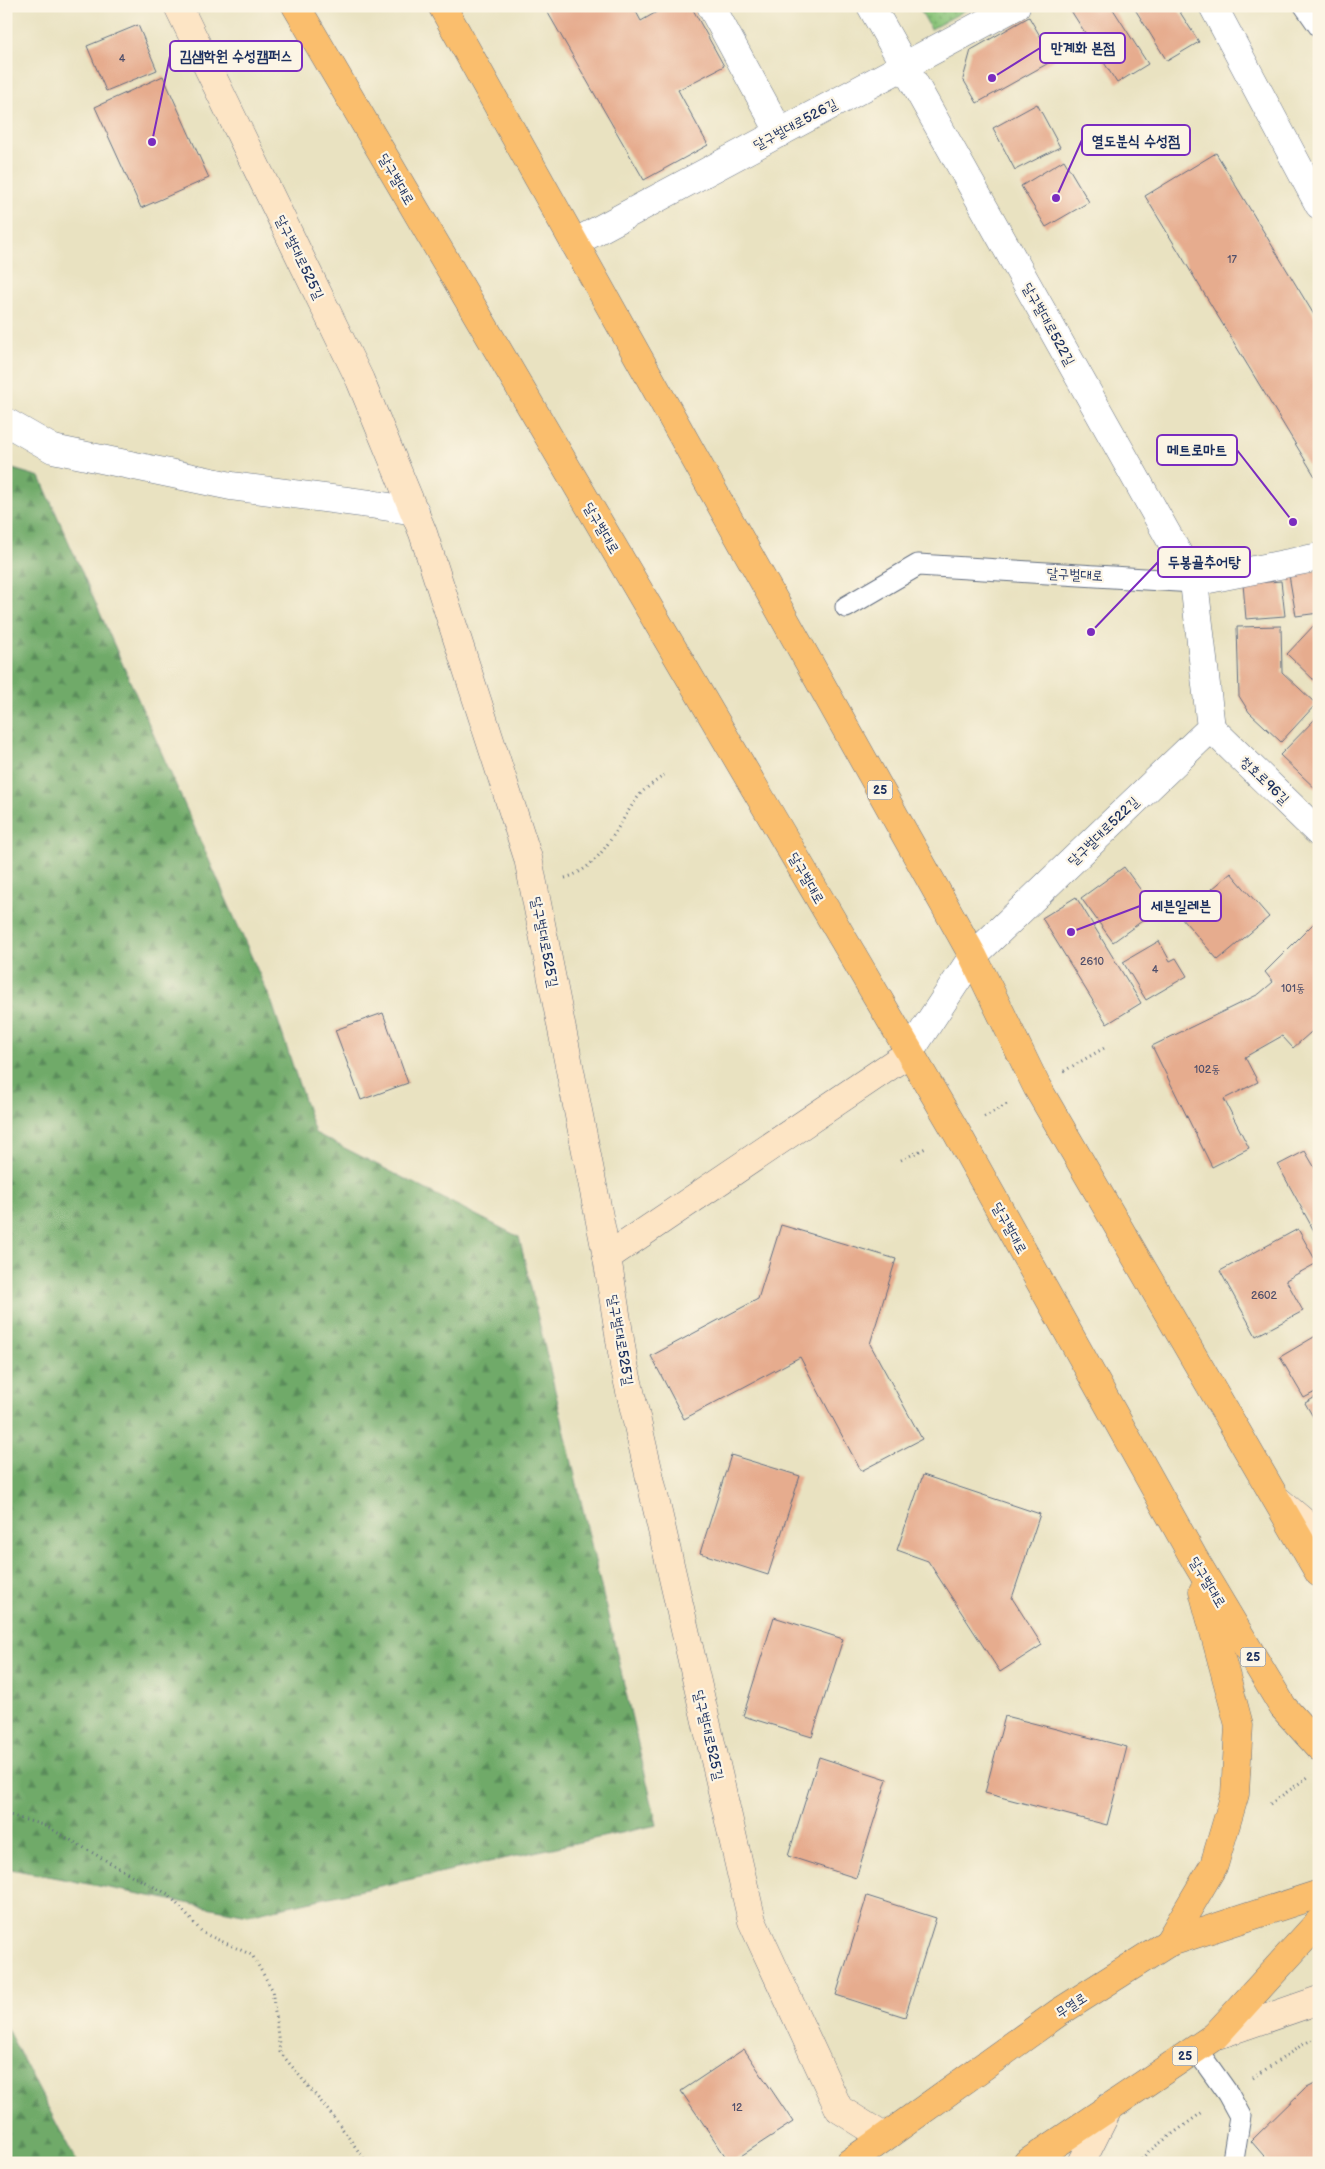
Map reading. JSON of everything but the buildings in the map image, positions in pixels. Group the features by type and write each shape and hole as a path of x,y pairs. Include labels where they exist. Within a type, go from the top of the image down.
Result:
{"main road":[{"name":"달구벌대로","path":"296,6 957,1133 1195,1560 1283,1707 1319,1747"},
{"name":"25","path":"442,6 973,956 1037,1087 1319,1574"},
{"path":"1168,1943 1214,1865 1235,1794 1239,1725 1195,1560"},
{"name":"무열로","path":"849,2163 1058,2013 1168,1943 1319,1894"},
{"name":"25","path":"1027,2163 1206,2042 1319,1922"}],"street":[{"name":"달구벌대로525길","path":"178,6 360,380 415,511 528,858 607,1257 624,1365 752,1920 840,2109 884,2137"},
{"path":"710,6 780,133"},
{"name":"달구벌대로522길","path":"871,6 1194,582 1211,728 973,956 909,1053"},
{"name":"달구벌대로526길","path":"574,243 1016,6"},
{"path":"1213,6 1319,204"},
{"path":"6,422 53,449 231,486 415,511"},
{"path":"1194,582 1319,557"},
{"name":"청호로96길","path":"1211,728 1319,833"},
{"path":"607,1257 909,1053"},
{"path":"1274,1497 1319,1536"},
{"path":"1206,2042 1319,2000"},
{"path":"1081,2163 1109,2107"}],"lane":[{"path":"1305,6 1319,26"},
{"name":"달구벌대로","path":"846,606 918,565 1194,582"},
{"path":"1206,2042 1228,2094 1240,2116 1232,2160 1235,2163"}],"path":[{"path":"534,884 547,883 578,874 603,853 639,795 664,775"},
{"path":"901,1160 957,1133 1106,1046"},
{"path":"1270,1804 1311,1775"},
{"path":"6,1814 46,1826 168,1894 202,1933 252,1955 272,1989 280,2052 336,2120 367,2163"}],"green space":[{"path":"918,6 973,6 931,29"},
{"path":"6,467 40,477 272,1003 315,1133 519,1237 657,1825 248,1915 6,1868"},
{"path":"6,2027 77,2163 6,2163"}],"place":[{"name":"만계화 본점","path":"992,78"},
{"name":"김샘학원 수성캠퍼스","path":"152,142"},
{"name":"열도분식 수성점","path":"1056,198"},
{"name":"메트로마트","path":"1293,522"},
{"name":"두봉골추어탕","path":"1091,632"},
{"name":"세븐일레븐","path":"1071,932"}]}
